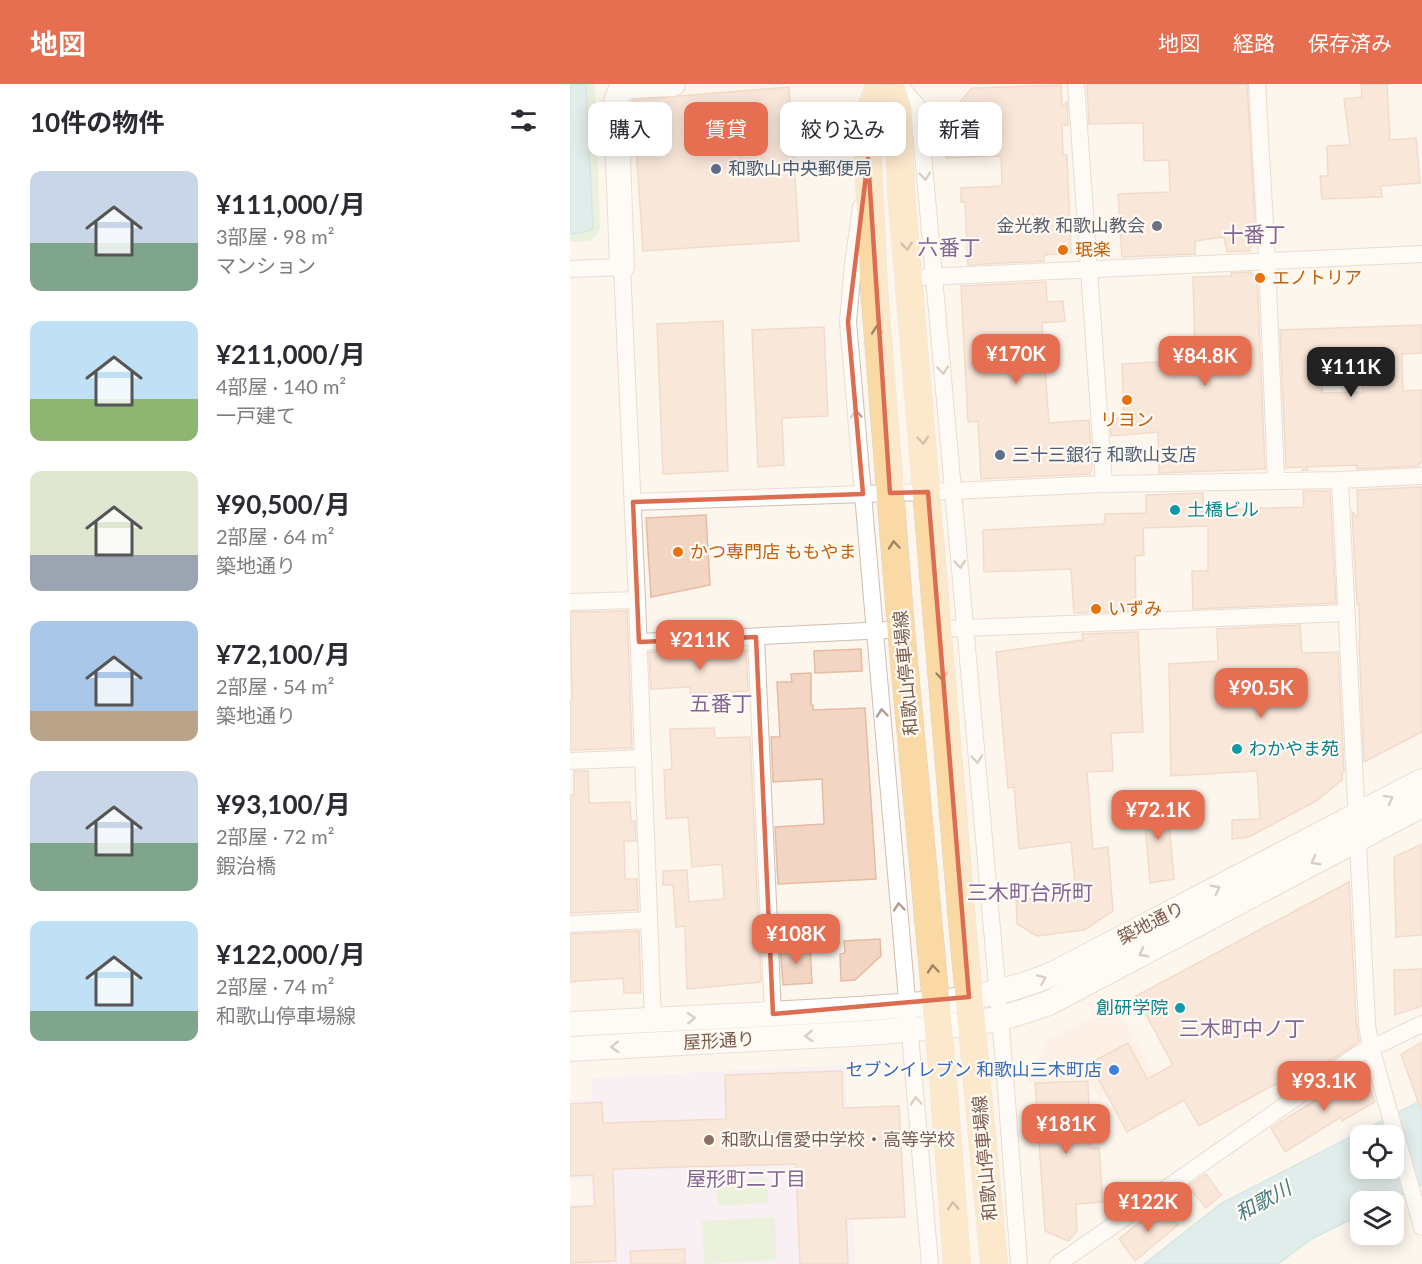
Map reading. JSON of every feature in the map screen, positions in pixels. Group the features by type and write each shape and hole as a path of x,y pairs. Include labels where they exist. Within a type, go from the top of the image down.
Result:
{"main road":[{"name":"和歌山停車場線","path":"880,84 869,113 868,159 874,288 891,493 888,630 937,1014 957,1264"},
{"name":"和歌山停車場線","path":"890,84 898,110 901,191 922,277 941,492 939,629 970,1010 994,1264"}],"street":[{"path":"653,1020 616,102 620,91 630,86 673,84"},
{"path":"898,84 920,108 922,277 1422,254"},
{"path":"1076,84 1104,484"},
{"path":"1257,84 1276,481"},
{"path":"868,159 852,264 848,322 863,494 888,630 908,1005 930,1264"},
{"path":"570,269 622,267"},
{"path":"633,502 1104,484 1340,480 1422,476"},
{"path":"1340,480 1367,1025 1371,1048 1422,1227"},
{"path":"941,492 966,627 1019,1264"},
{"path":"570,602 637,600"},
{"path":"939,629 1346,613"},
{"path":"639,642 888,630"},
{"path":"756,637 773,1014"},
{"path":"570,761 643,758"},
{"name":"築地通り","path":"868,1033 910,1030 937,1014 970,1010 1000,1019 1049,1003 1356,828 1422,781"},
{"name":"築地通り","path":"970,1010 998,993 1027,985 1056,973 1356,828 1422,805"},
{"path":"570,924 650,920"},
{"name":"築地通り","path":"861,1009 908,1005 937,1014"},
{"name":"屋形通り","path":"570,1024 861,1009"},
{"path":"1058,1264 1357,1055 1422,1024"},
{"name":"屋形通り","path":"570,1049 868,1033"}],"highlighted area":[{"path":"868,159 890,493 928,492 969,997 773,1014 756,637 639,642 633,502 863,494 848,322"}],"shaded area":[{"path":"1116,1005 1152,1072 1100,1100 1088,1078 1029,1083 1028,1079 1049,1040"},
{"name":"和歌山信愛中学校・高等学校","path":"845,1065 855,1264 570,1264 570,1204 592,1203 591,1179 570,1180 570,1100 592,1099 591,1078"}],"green space":[{"path":"570,84 595,84 596,102 588,102 588,156 597,156 600,230 591,241 570,242"},
{"path":"767,1178 769,1203 718,1206 716,1181"},
{"path":"775,1217 777,1260 704,1264 702,1221"}],"water":[{"path":"570,84 586,84 593,229 570,234"},
{"name":"和歌川","path":"1422,1100 1422,1185 1404,1193 1404,1191 1350,1191 1350,1220 1313,1238 1278,1264 1144,1264 1222,1203 1350,1137 1350,1179 1404,1179 1404,1125 1373,1125"}],"building":[{"path":"1087,84 1247,84 1256,244 1250,246 1250,251 1227,252 1224,237 1195,241 1195,254 1122,257 1118,194 1170,192 1169,160 1144,161 1143,123 1089,124"},
{"path":"1361,84 1387,84 1390,140 1416,138 1420,183 1381,186 1382,197 1322,199 1320,176 1328,176 1327,146 1350,145 1344,99 1362,97"},
{"path":"1061,85 1062,106 1067,102 1068,125 1062,125 1063,155 1067,155 1071,253 1044,255 1044,261 968,265 965,202 961,202 961,188 1002,186 1002,102 960,102 972,88"},
{"path":"789,87 790,102 780,102 780,156 793,156 799,241 643,251 637,156 672,156 672,102 633,102 633,100"},
{"path":"946,156 1001,156 946,158"},
{"path":"1252,272 1252,275 1257,275 1265,469 1159,473 1158,432 1111,436 1110,419 1124,417 1122,364 1195,360 1193,277 1232,276 1231,273"},
{"path":"1046,282 1047,302 1063,301 1065,321 1042,323 1049,423 1089,420 1092,469 1089,474 981,479 978,421 968,422 961,286"},
{"path":"723,321 728,471 663,474 657,324"},
{"path":"1422,325 1422,353 1402,354 1403,391 1422,390 1422,461 1418,466 1357,469 1357,465 1305,467 1308,470 1302,470 1302,467 1286,468 1280,330","holes":["1363,347 1363,392 1322,393 1321,349"]},
{"path":"824,327 828,416 782,418 784,465 758,467 752,330"},
{"path":"1422,487 1422,732 1364,762 1359,604 1357,604 1352,512 1358,517 1357,490"},
{"path":"1303,491 1330,491 1336,603 1193,609 1192,571 1208,571 1208,526 1143,528 1144,555 1135,556 1136,611 1074,613 1071,569 984,572 983,530 1104,524 1105,514 1146,513 1146,495 1203,493 1204,510 1304,507"},
{"name":"かつ専門店 ももやま","path":"706,515 710,585 651,597 646,518"},
{"path":"627,611 632,748 570,750 570,700 572,700 570,612"},
{"path":"1300,625 1302,653 1338,652 1344,772 1342,780 1316,801 1249,837 1232,839 1232,820 1260,819 1257,771 1171,776 1169,664 1218,661 1217,629"},
{"path":"1138,632 1143,732 1111,733 1113,771 1087,772 1093,849 1108,847 1113,911 1084,930 1037,936 1017,924 1016,900 1076,895 1071,842 1019,849 1014,787 1008,788 996,652 1083,640 1082,634"},
{"path":"861,649 862,671 815,673 814,651"},
{"path":"746,650 748,691 690,694 690,687 651,689 649,652"},
{"path":"811,673 813,710 865,708 876,879 778,884 775,827 824,824 822,779 773,782 771,737 780,737 777,682 792,682 791,674"},
{"path":"714,728 715,738 750,737 761,982 687,989 685,926 676,927 673,885 663,885 663,871 687,870 689,902 724,899 722,864 692,867 688,817 666,819 664,770 672,769 670,729"},
{"path":"574,771 588,771 589,803 630,802 631,821 635,821 636,841 624,841 625,879 637,879 638,910 570,913 570,795 574,795"},
{"path":"1167,801 1174,879 1150,883 1143,802"},
{"path":"1422,844 1422,935 1396,937 1394,857"},
{"path":"1349,882 1359,1042 1331,1060 1268,1088 1199,1126 1184,1100 1127,1132 1090,1063 1128,1043 1147,1079 1173,1065 1136,996"},
{"path":"639,931 641,993 624,993 623,978 570,982 570,934"},
{"path":"880,939 881,956 855,980 841,981 840,954 845,953 844,941"},
{"path":"810,945 812,983 783,985 780,946"},
{"path":"1422,969 1422,1006 1395,1015 1394,970"},
{"path":"1422,1042 1422,1106 1420,1107 1401,1054"},
{"path":"842,1071 843,1108 899,1106 905,1217 846,1219 848,1264 800,1264 796,1164 613,1169 616,1261 570,1263 570,1207 595,1206 593,1175 570,1176 570,1104 602,1102 603,1123 726,1119 725,1075"},
{"path":"1364,1073 1375,1102 1342,1121 1341,1117 1285,1152 1271,1128 1328,1092"},
{"path":"1088,1081 1090,1148 1099,1148 1103,1202 1076,1204 1077,1231 1068,1241 1045,1231 1035,1083"},
{"path":"1206,1174 1221,1195 1206,1208 1188,1186"},
{"path":"1161,1205 1178,1225 1135,1261 1119,1239"},
{"path":"685,1249 685,1264 631,1264 630,1251"}],"place":[{"name":"和歌山中央郵便局","path":"716,169"},
{"name":"金光教 和歌山教会","path":"1157,226"},
{"name":"珉楽","path":"1063,250"},
{"name":"エノトリア","path":"1260,278"},
{"name":"リヨン","path":"1127,400"},
{"name":"三十三銀行 和歌山支店","path":"1000,455"},
{"name":"土橋ビル","path":"1175,510"},
{"name":"かつ専門店 ももやま","path":"678,552"},
{"name":"いずみ","path":"1096,609"},
{"name":"わかやま苑","path":"1237,749"},
{"name":"創研学院","path":"1180,1008"},
{"name":"セブンイレブン 和歌山三木町店","path":"1114,1070"},
{"name":"和歌山信愛中学校・高等学校","path":"709,1140"}],"district":[{"name":"十番丁","path":"1254,235"},
{"name":"六番丁","path":"949,248"},
{"name":"五番丁","path":"721,704"},
{"name":"三木町台所町","path":"1030,893"},
{"name":"三木町中ノ丁","path":"1242,1029"},
{"name":"屋形町二丁目","path":"746,1179"}]}
